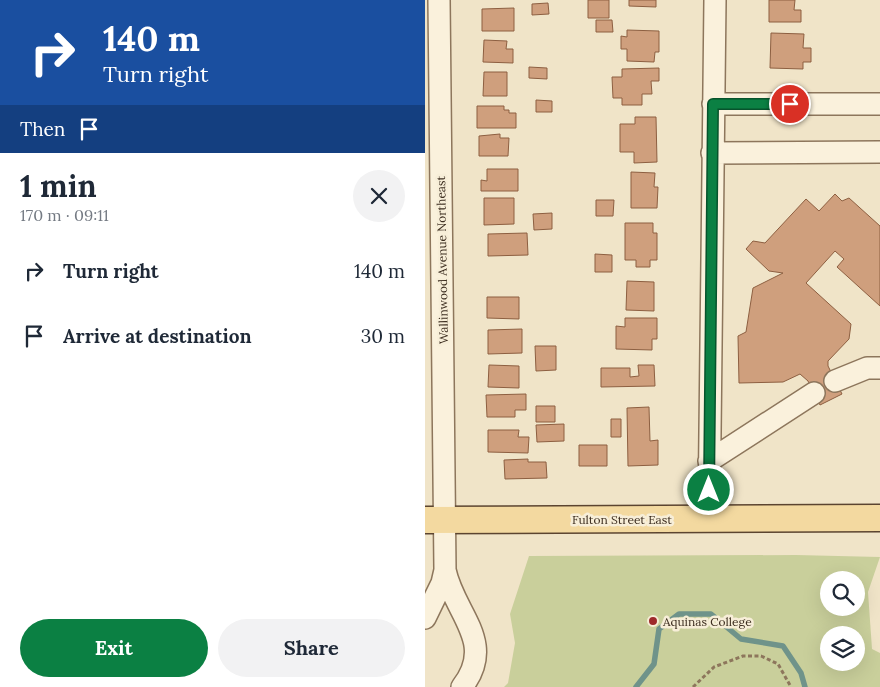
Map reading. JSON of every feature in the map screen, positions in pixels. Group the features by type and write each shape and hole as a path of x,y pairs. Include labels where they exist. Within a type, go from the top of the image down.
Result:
{"main road":[{"name":"Fulton Street East","path":"435,520 880,518"}],"street":[{"name":"Wallinwood Avenue Northeast","path":"439,0 435,520 445,570"},
{"path":"709,518 715,0"},
{"path":"713,104 880,104"},
{"path":"712,153 880,152"},
{"path":"835,381 867,368 880,368"},
{"path":"709,462 814,393"},
{"path":"425,618 442,583 445,570"},
{"path":"445,570 449,586 470,624 475,643 474,664 469,677 462,687"}],"path":[{"path":"693,687 714,667 743,656 761,656 778,664 791,687"}],"green space":[{"name":"Aquinas College","path":"796,555 880,557 868,592 872,649 880,653 880,687 504,687 508,683 515,643 510,614 529,556"}],"building":[{"path":"588,0 609,0 609,18 588,18"},
{"path":"629,0 656,0 656,7 629,6"},
{"path":"769,0 795,0 794,10 801,10 801,22 769,22"},
{"path":"548,3 549,14 532,15 532,4"},
{"path":"514,8 514,31 482,31 482,9"},
{"path":"596,20 612,20 613,32 596,32"},
{"path":"627,30 659,31 659,52 655,52 654,62 627,61 627,49 621,49 621,36 627,37"},
{"path":"771,33 804,34 803,48 811,48 811,62 803,62 803,69 770,68"},
{"path":"484,40 507,41 506,49 513,49 513,63 483,62"},
{"path":"529,67 547,68 547,79 529,78"},
{"path":"659,68 659,81 651,81 652,94 642,94 642,105 622,105 622,98 613,98 612,77 622,77 622,69"},
{"path":"484,72 507,72 507,96 483,96"},
{"path":"536,100 552,101 552,112 536,112"},
{"path":"477,106 504,106 504,110 509,110 509,113 516,113 516,128 477,128"},
{"path":"635,117 656,117 657,162 634,163 634,152 620,152 620,124 635,124"},
{"path":"500,134 500,138 509,138 508,156 479,156 479,136"},
{"path":"487,169 518,169 518,191 481,191 481,180 487,181"},
{"path":"631,172 655,173 654,187 658,187 657,208 631,208"},
{"path":"835,194 842,201 849,198 880,226 880,306 837,267 844,259 835,251 806,283 851,324 849,339 828,361 828,366 842,394 820,405 808,381 800,374 783,382 739,383 738,336 746,332 753,288 783,273 769,271 746,249 753,241 765,243 806,199 819,211"},
{"path":"484,198 514,198 514,224 484,225"},
{"path":"596,200 614,200 613,216 596,216"},
{"path":"552,213 552,229 534,230 533,214"},
{"path":"625,223 653,223 653,233 657,233 657,260 650,260 650,267 636,267 636,260 625,260"},
{"path":"527,233 528,255 488,256 488,234"},
{"path":"595,254 612,255 612,272 595,272"},
{"path":"627,281 654,282 654,311 626,310"},
{"path":"487,297 519,297 519,319 487,318"},
{"path":"625,318 657,318 657,339 652,339 652,350 616,349 616,326 625,327"},
{"path":"522,329 522,353 488,354 488,330"},
{"path":"535,346 556,346 556,370 536,371"},
{"path":"489,365 519,366 519,388 488,387"},
{"path":"638,365 654,365 655,386 601,387 601,368 630,368 630,377 639,376"},
{"path":"526,394 526,410 515,410 515,417 487,417 486,395"},
{"path":"536,406 555,406 555,422 536,422"},
{"path":"649,407 650,441 658,440 658,465 628,466 627,408"},
{"path":"611,419 621,419 621,437 611,437"},
{"path":"564,424 564,441 537,442 536,425"},
{"path":"488,430 519,430 518,437 529,437 528,453 488,452"},
{"path":"579,445 607,445 607,466 579,466"},
{"path":"528,459 528,462 546,462 547,478 505,479 504,460"}],"waterway":[{"path":"636,687 654,664 659,629 679,614 711,614 741,639 783,646 801,673 805,687"}],"place":[{"name":"Aquinas College","path":"653,621"}],"route":[{"path":"709,490 713,104 790,104"}]}
